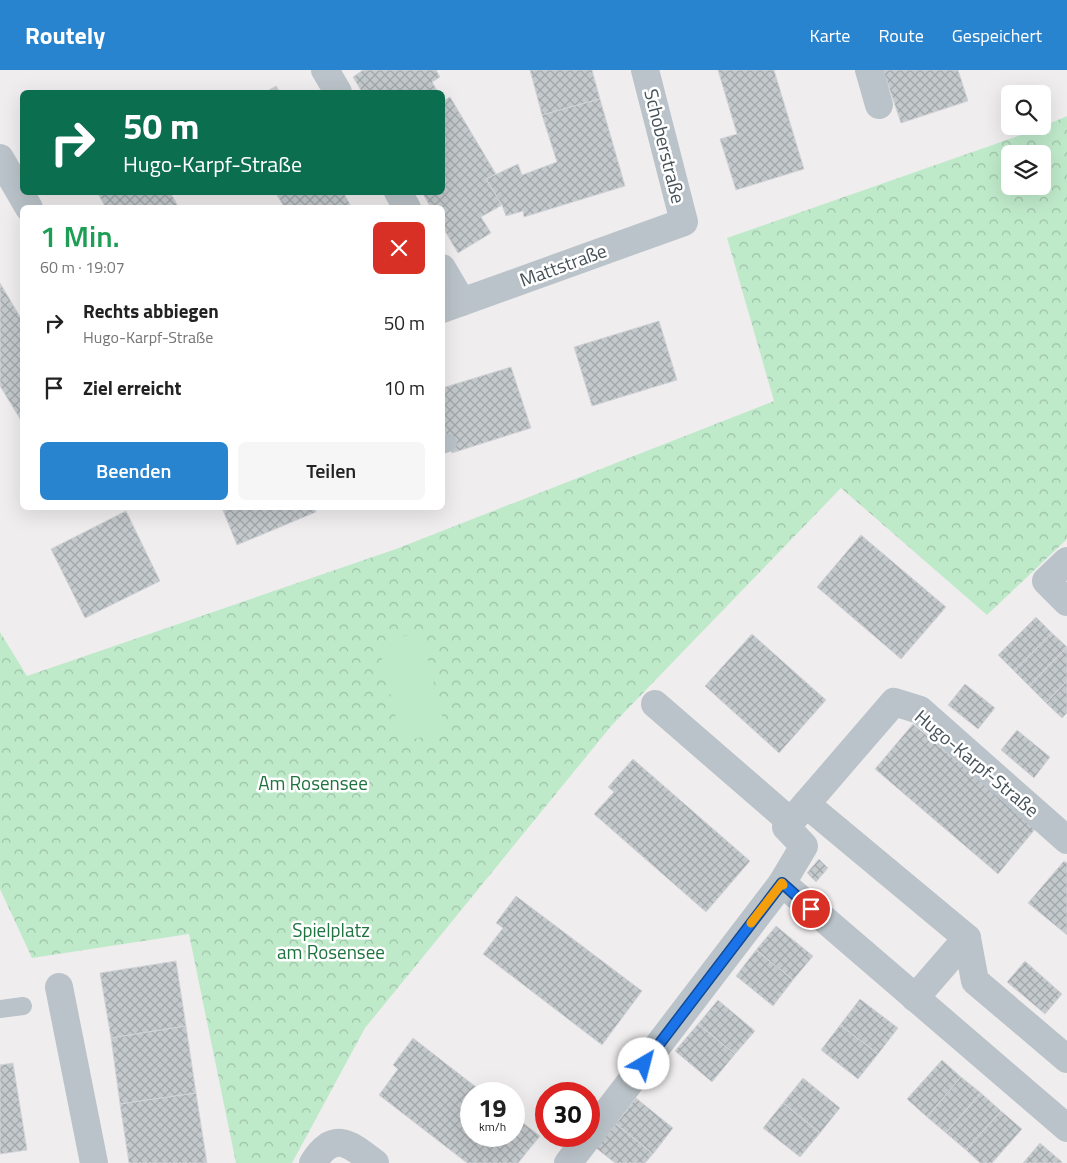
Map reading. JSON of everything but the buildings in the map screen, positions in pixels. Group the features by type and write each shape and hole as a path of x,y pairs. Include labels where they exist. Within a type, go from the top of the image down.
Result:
{"street":[{"path":"325,70 337,90"},
{"name":"Schoberstraße","path":"645,70 684,222"},
{"path":"869,70 879,104"},
{"path":"0,158 20,192"},
{"name":"Mattstraße","path":"452,305 684,222"},
{"path":"445,279 452,305"},
{"path":"1067,561 1046,581 1067,602"},
{"name":"Hugo-Karpf-Straße","path":"799,813 894,702 920,710 1067,840"},
{"path":"655,704 967,938 975,981 1067,1059"},
{"path":"600,1122 782,883 804,846 786,827 799,813"},
{"path":"782,883 1067,1128"},
{"path":"916,998 967,938"},
{"path":"59,987 94,1163"},
{"path":"313,1163 320,1153 331,1144 343,1143 354,1147 375,1163"},
{"path":"568,1163 580,1147"}],"lane":[{"path":"0,1009 23,1006"}],"green space":[{"name":"Am Rosensee","path":"1067,116 1067,539 987,615 841,488 612,725 365,1028 292,1163 236,1163 189,934 32,958 0,889 0,632 27,676 396,549 774,401 727,238 1021,135 1051,135 1051,123"},
{"path":"421,632 446,731 402,742 378,643"}],"slow traffic":[{"path":"751,923 782,883 783,885"}],"route":[{"path":"644,1064 782,883 811,909"}],"park label":[{"name":"Spielplatz am Rosensee","path":"331,941"}]}
